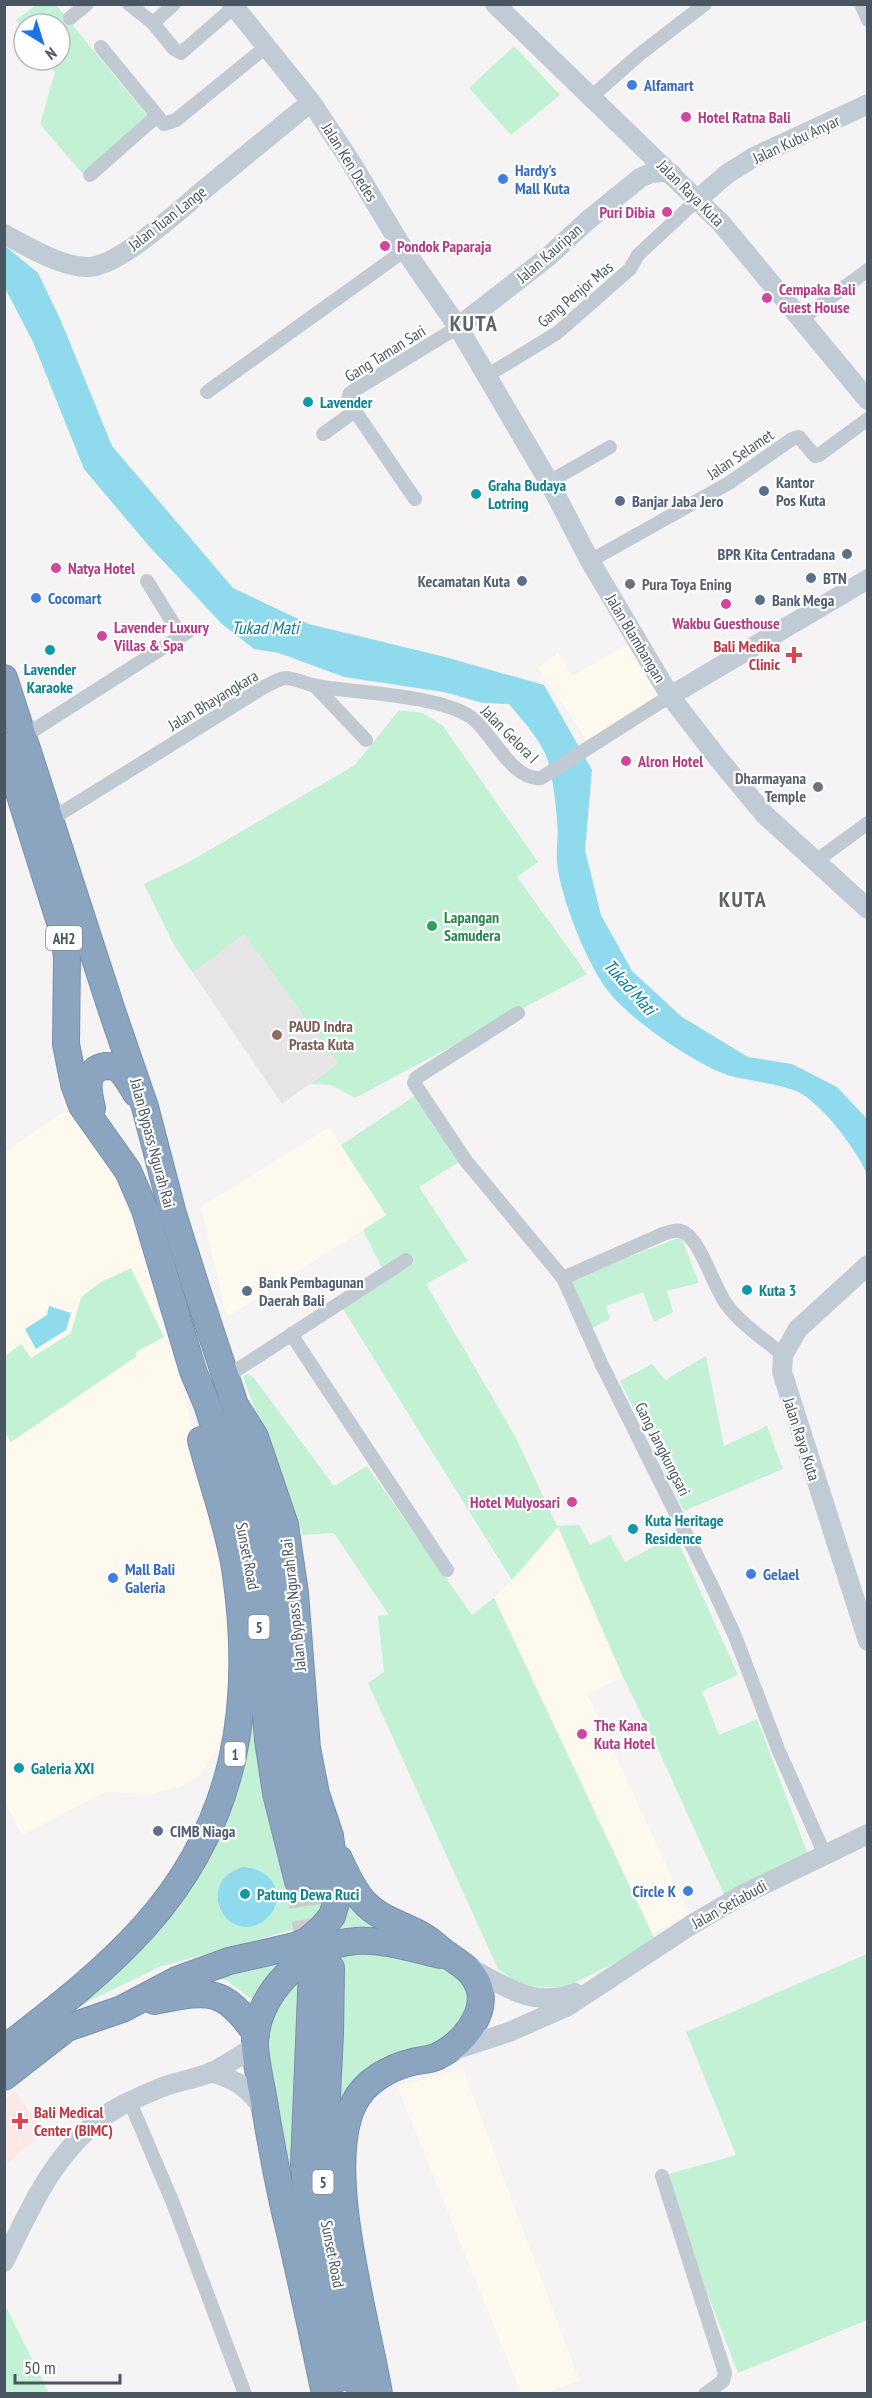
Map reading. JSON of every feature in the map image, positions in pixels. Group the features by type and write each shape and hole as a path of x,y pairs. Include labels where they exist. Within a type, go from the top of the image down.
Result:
{"highway":[{"name":"Jalan Bypass Ngurah Rai","path":"4,678 14,741 64,935 67,957 65,1018 69,1065 82,1106 128,1171 144,1210 196,1378 194,1411 229,1541 240,1619 243,1685 236,1751 228,1779 218,1807 189,1866 145,1926 114,1958 4,2049"},
{"name":"Jalan Bypass Ngurah Rai","path":"4,2077 67,2028 122,2009 177,1980 229,1961 295,1946 316,1934 332,1916 337,1888 330,1836 316,1794 309,1758 302,1704 295,1593 285,1525 255,1437 235,1405 173,1214 145,1107 50,820 14,741"},
{"path":"99,1131 87,1083 92,1072 97,1069 109,1066 120,1070 145,1107"},
{"name":"Sunset Road","path":"196,1378 207,1404 245,1532 258,1616 268,1740 276,1793 309,1880 296,1787 286,1738 280,1644 271,1563 264,1527 242,1458 235,1405"},
{"path":"330,1836 344,1869 364,1902 385,1917 425,1937 457,1961 480,1990 478,2011 468,2033 439,2056 399,2065 376,2078 356,2099 346,2124 342,2168 348,2225 379,2394"},
{"path":"256,2040 266,2007 281,1980 293,1968 321,1950 357,1941 405,1947 457,1961"},
{"name":"Sunset Road","path":"343,2394 321,2287 305,2189 304,2143 321,1969 330,2034 322,2178 328,2229 361,2394"},
{"path":"122,2009 195,1993 211,1994 231,2003 246,2018 256,2040 278,2183 325,2394"}],"main road":[{"name":"Jalan Raya Kuta","path":"495,4 721,223 867,400"},
{"name":"Jalan Ken Dedes","path":"233,6 311,102 405,250 458,327"},
{"name":"Jalan Tuan Lange","path":"4,234 75,266 98,266 150,234 311,102"},
{"name":"Jalan Kubu Anyar","path":"698,199 728,174 754,157 867,104"},
{"path":"640,178 645,165 646,148"},
{"name":"Jalan Kauripan","path":"458,327 549,256 587,221 640,178 651,173 672,174"},
{"name":"Jalan Blambangan","path":"458,327 549,482 590,561 670,696 747,796 867,909"},
{"path":"670,696 867,579"},
{"path":"783,1355 789,1342 810,1316 867,1265"},
{"name":"Jalan Raya Kuta","path":"783,1355 782,1372 785,1386 867,1641"},
{"name":"Jalan Setiabudi","path":"439,2056 509,2032 568,2006 597,1985 744,1894 867,1834"},
{"name":"Jalan Setiabudi","path":"457,1961 526,1996 539,1999 565,1997 597,1985"},
{"path":"4,2262 35,2200 67,2150 101,2119 130,2102 179,2081 211,2072 256,2040"},
{"path":"211,2072 237,2080 265,2110"}],"street":[{"path":"72,16 87,4"},
{"path":"129,4 153,23 174,49 181,53 233,6"},
{"path":"153,23 174,4"},
{"path":"590,98 640,54 705,4"},
{"path":"861,4 867,20"},
{"path":"101,47 164,124 176,120 267,46"},
{"path":"90,175 157,116"},
{"name":"Gang Penjor Mas","path":"488,375 557,333 630,269 638,255 698,199"},
{"path":"207,392 405,250"},
{"path":"801,319 867,270"},
{"name":"Gang Taman Sari","path":"355,411 348,400 350,393 458,327"},
{"path":"323,434 355,411 416,499"},
{"name":"Jalan Selamet","path":"590,561 729,483 792,439 799,437 811,453 815,456 819,455 867,419"},
{"path":"549,482 610,447"},
{"path":"14,741 185,633 147,581"},
{"name":"Jalan Bhayangkara","path":"50,820 264,687 284,678 314,685 412,699"},
{"path":"314,685 366,740"},
{"name":"Jalan Gelora I","path":"412,699 435,703 464,713 477,722 521,774 529,778 542,778 670,696"},
{"path":"816,861 867,823"},
{"name":"Gang Jangkungsari","path":"518,1013 416,1078 414,1083 466,1161 563,1278 601,1363 735,1636 778,1749 825,1855"},
{"path":"563,1278 663,1234 672,1231 684,1232 701,1255 725,1303 739,1319 783,1355"},
{"path":"226,1377 406,1260"},
{"path":"291,1335 447,1570"},
{"path":"130,2102 173,2203 245,2394"},
{"path":"662,2176 725,2373 723,2381 705,2394"}],"shaded area":[{"path":"628,644 659,695 587,741 538,668 558,653 572,676"},
{"name":"PAUD Indra Prasta Kuta","path":"244,934 338,1063 282,1104 193,973"},
{"name":"Mall Bali Galeria","path":"70,1107 122,1188 184,1390 237,1649 228,1724 215,1753 199,1776 182,1787 149,1794 106,1792 22,1835 5,1802 5,1152"},
{"path":"329,1127 386,1215 227,1317 201,1207"},
{"name":"The Kana Kuta Hotel","path":"557,1526 623,1677 587,1694 689,1914 652,1933 494,1598"},
{"path":"463,2069 579,2380 548,2393 521,2393 397,2086"},
{"name":"Bali Medical Center (BIMC)","path":"14,2091 44,2132 5,2165 5,2099"}],"green space":[{"path":"36,5 56,5 62,12 27,12"},
{"path":"72,24 149,118 82,173 40,124 55,72 72,72"},
{"path":"514,46 560,95 511,135 469,88"},
{"name":"Lapangan Samudera","path":"399,710 423,713 443,726 538,862 517,877 587,974 355,1098 331,1085 310,1084 338,1063 244,934 193,973 175,947 144,884 187,863 355,765"},
{"path":"416,1095 459,1162 419,1187 468,1261 426,1284 515,1436 557,1526 579,1525 590,1545 610,1535 625,1562 675,1535 738,1675 702,1691 719,1735 757,1719 809,1857 725,1897 623,1677 558,1527 512,1580 338,1301 384,1272 363,1230 386,1215 341,1145"},
{"path":"681,1237 699,1283 667,1291 673,1312 654,1322 643,1292 606,1306 610,1319 590,1329 568,1280"},
{"path":"131,1268 164,1337 136,1352 137,1356 11,1442 5,1433 5,1356 21,1344 31,1358 71,1333 81,1297 101,1282"},
{"path":"706,1356 724,1446 767,1426 783,1469 684,1511 620,1381 652,1364 665,1380"},
{"path":"248,1374 254,1378 334,1486 367,1466 472,1615 494,1598 656,1942 564,1988 530,1986 513,1980 498,1969 368,1683 384,1672 378,1616 389,1615 334,1533 303,1535 245,1383 243,1377"},
{"path":"254,1701 330,1880 331,1889 317,1918 303,1927 159,1967 77,2007 192,1883 224,1824 236,1792","holes":["243,1867 259,1871 270,1879 275,1890 275,1902 271,1913 263,1922 251,1926 230,1920 223,1914 218,1904"]},
{"path":"347,1903 365,1916 399,1933 356,1928 338,1931 316,1939"},
{"path":"337,1948 427,1955 470,1980 472,2009 454,2038 390,2058 300,2232 264,2051 280,1991"},
{"path":"287,1954 256,1996 251,1999 226,1980 209,1976"},
{"path":"867,1954 867,2320 738,2373 662,2176 736,2155 686,2032"},
{"path":"6,2307 49,2393 5,2393"}],"water":[{"name":"Tukad Mati","path":"4,245 38,273 61,321 112,446 233,588 309,624 445,657 544,685 592,770 585,850 601,915 632,971 682,1017 748,1057 792,1064 837,1087 867,1119 867,1174 839,1130 811,1100 795,1091 731,1076 701,1063 651,1031 612,996 585,951 564,895 557,863 558,832 549,764 532,732 509,704 483,703 444,692 344,677 279,653 254,649 222,624 148,545 84,469 33,342 5,288"},
{"path":"49,1306 71,1313 66,1330 36,1349 25,1329 47,1315"},
{"path":"243,1867 257,1870 268,1877 273,1882 277,1895 275,1906 268,1918 259,1924 246,1927 234,1924 225,1917 219,1907 218,1896 220,1884 229,1874"}],"tunnel":[{"path":"319,1878 329,1934"},
{"path":"298,1881 311,1957"}],"place":[{"name":"Alfamart","path":"632,85"},
{"name":"Hotel Ratna Bali","path":"686,117"},
{"name":"Hardy's Mall Kuta","path":"503,179"},
{"name":"Puri Dibia","path":"667,212"},
{"name":"Pondok Paparaja","path":"385,246"},
{"name":"Cempaka Bali Guest House","path":"767,298"},
{"name":"Lavender","path":"308,402"},
{"name":"Kantor Pos Kuta","path":"764,491"},
{"name":"Graha Budaya Lotring","path":"476,494"},
{"name":"Banjar Jaba Jero","path":"620,501"},
{"name":"BPR Kita Centradana","path":"847,554"},
{"name":"Natya Hotel","path":"56,568"},
{"name":"BTN","path":"811,578"},
{"name":"Kecamatan Kuta","path":"522,581"},
{"name":"Pura Toya Ening","path":"630,584"},
{"name":"Cocomart","path":"36,598"},
{"name":"Bank Mega","path":"760,600"},
{"name":"Wakbu Guesthouse","path":"726,604"},
{"name":"Lavender Luxury Villas & Spa","path":"102,636"},
{"name":"Lavender Karaoke","path":"50,650"},
{"name":"Bali Medika Clinic","path":"794,655"},
{"name":"Alron Hotel","path":"626,761"},
{"name":"Dharmayana Temple","path":"818,787"},
{"name":"Lapangan Samudera","path":"432,926"},
{"name":"PAUD Indra Prasta Kuta","path":"277,1035"},
{"name":"Kuta 3","path":"747,1290"},
{"name":"Bank Pembagunan Daerah Bali","path":"247,1291"},
{"name":"Hotel Mulyosari","path":"572,1502"},
{"name":"Kuta Heritage Residence","path":"633,1529"},
{"name":"Gelael","path":"751,1574"},
{"name":"Mall Bali Galeria","path":"113,1578"},
{"name":"The Kana Kuta Hotel","path":"582,1734"},
{"name":"Galeria XXI","path":"19,1768"},
{"name":"CIMB Niaga","path":"158,1831"},
{"name":"Circle K","path":"688,1891"},
{"name":"Patung Dewa Ruci","path":"245,1894"},
{"name":"Bali Medical Center (BIMC)","path":"20,2121"}],"district":[{"name":"KUTA","path":"474,323"},
{"name":"KUTA","path":"743,899"}]}
